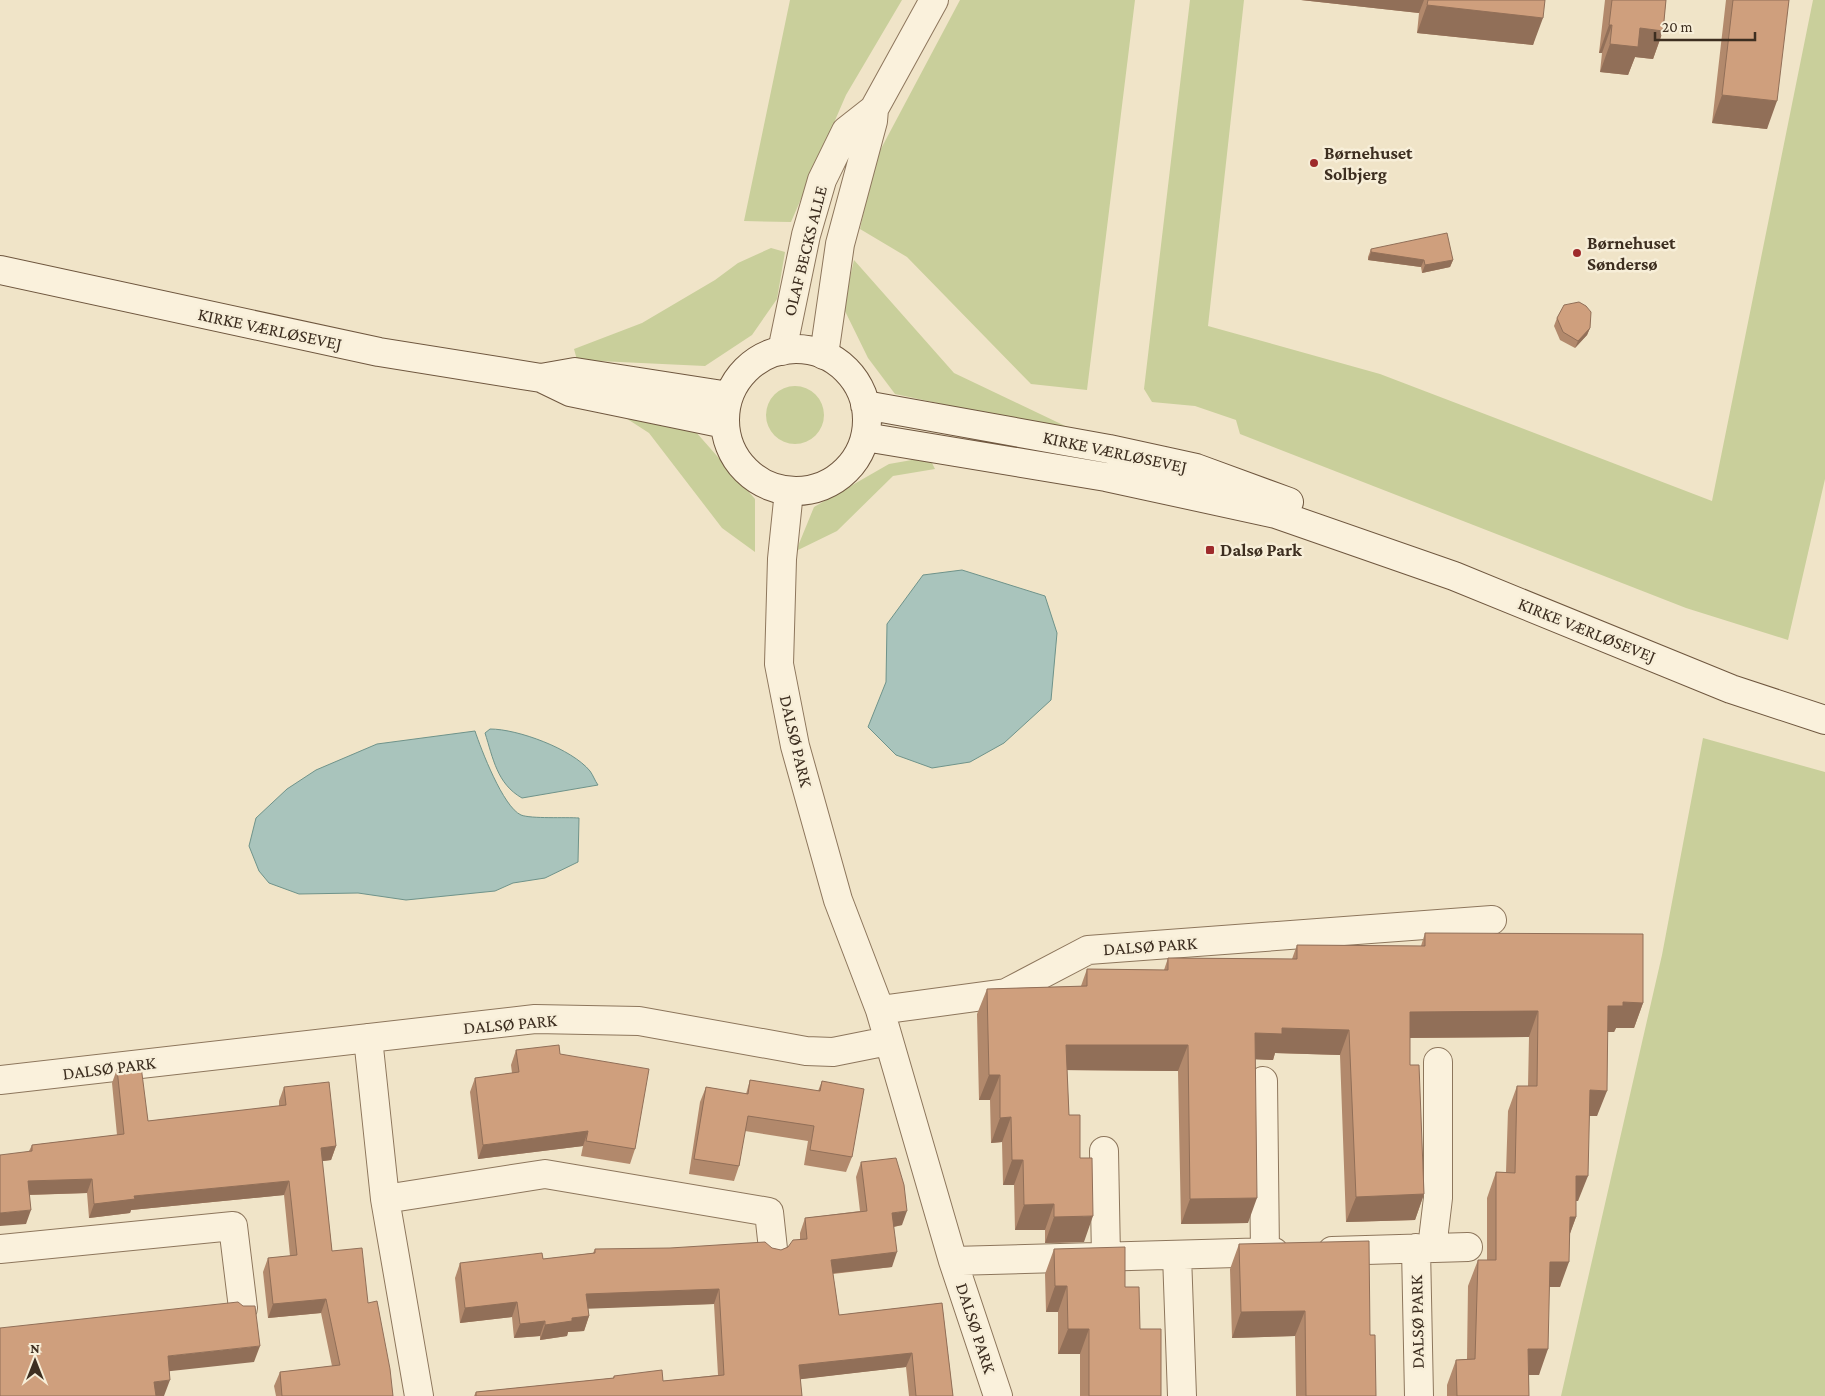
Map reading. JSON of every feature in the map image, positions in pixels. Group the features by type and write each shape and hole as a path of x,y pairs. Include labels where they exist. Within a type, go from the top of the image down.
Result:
{"street":[{"name":"OLAF BECKS ALLE","path":"782,351 806,235 822,180 846,131 874,109 934,0"},
{"name":"OLAF BECKS ALLE","path":"824,355 840,244 873,120 874,109"},
{"name":"KIRKE VÆRLØSEVEJ","path":"0,270 379,352 541,378 570,392 725,424"},
{"path":"796,349 824,355 837,363 853,378 865,405 867,426 865,437 856,458 840,476 820,487 789,491 767,485 742,467 730,447 725,424 729,396 740,377 750,366 762,358 782,351 796,349"},
{"name":"KIRKE VÆRLØSEVEJ","path":"541,378 575,372 729,396"},
{"name":"KIRKE VÆRLØSEVEJ","path":"865,405 1110,449 1196,468 1302,507 1349,540"},
{"name":"KIRKE VÆRLØSEVEJ","path":"865,437 1106,477 1276,514 1454,576 1732,689 1825,720"},
{"name":"DALSØ PARK","path":"789,491 782,559 779,664 796,746 838,900 880,1010 953,1261 998,1396"},
{"name":"DALSØ PARK","path":"880,1010 1006,993 1088,950 1492,920"},
{"name":"DALSØ PARK","path":"0,1080 544,1020 639,1021 806,1051 833,1052 888,1041"},
{"path":"368,1038 385,1199 419,1396"},
{"name":"DALSØ PARK","path":"1419,1396 1424,1248 1438,1198 1438,1062"},
{"path":"1264,1081 1265,1253"},
{"path":"1104,1151 1106,1257"},
{"path":"385,1199 545,1174 769,1212 773,1249"},
{"path":"0,1250 233,1226 243,1308"},
{"name":"DALSØ PARK","path":"953,1261 1468,1247"},
{"path":"1177,1255 1182,1396"}],"green space":[{"path":"790,0 902,0 846,95 791,222 744,221"},
{"path":"960,0 1135,0 1087,390 1031,384 907,257 860,229 875,160"},
{"path":"1190,0 1244,0 1208,326 1380,374 1712,501 1813,0 1825,0 1825,479 1788,640 1686,608 1240,434 1236,420 1195,406 1152,402 1144,389"},
{"path":"771,248 785,252 777,299 752,335 705,366 577,360 574,349 642,323 715,280 738,263"},
{"path":"854,260 954,373 1082,434 895,394 868,358 843,307"},
{"path":"795,386 811,391 819,399 824,415 819,431 811,439 795,444 779,439 771,431 766,415 771,399 779,391"},
{"path":"618,413 695,431 755,499 755,552 722,528 649,433"},
{"path":"929,457 935,469 893,476 837,531 796,551 814,507 889,464"},
{"path":"1703,738 1825,772 1825,1396 1561,1396 1662,955"}],"water":[{"path":"962,570 1045,596 1057,633 1051,700 1004,743 970,762 932,768 896,755 868,727 886,682 887,624 923,575"},
{"path":"490,729 515,732 558,748 582,763 590,771 598,785 522,798 507,785 497,770 485,733"},
{"path":"475,731 500,790 514,810 526,816 579,818 578,862 545,878 513,883 495,891 406,900 358,893 299,894 269,883 259,871 249,846 256,818 287,789 316,770 377,744"}],"building":[{"path":"1428,0 1545,0 1543,18 1427,5"},
{"path":"1612,0 1666,0 1663,31 1640,28 1638,47 1610,44 1612,25 1609,25"},
{"path":"1733,0 1789,0 1777,101 1722,95"},
{"path":"1447,233 1453,260 1425,265 1424,260 1371,252 1371,249"},
{"path":"1579,302 1591,312 1590,328 1578,341 1563,332 1557,318 1564,305"},
{"path":"1425,933 1643,934 1643,1003 1623,1002 1623,1006 1608,1006 1607,1091 1590,1090 1588,1176 1576,1176 1576,1217 1570,1217 1569,1262 1550,1262 1548,1349 1528,1349 1529,1396 1457,1396 1456,1360 1475,1359 1478,1260 1496,1260 1496,1172 1515,1173 1517,1086 1537,1086 1538,1011 1410,1012 1410,1065 1419,1065 1424,1194 1356,1197 1349,1030 1282,1028 1282,1034 1255,1033 1257,1198 1190,1199 1188,1045 1066,1045 1069,1115 1080,1115 1080,1158 1092,1158 1093,1216 1054,1217 1054,1204 1024,1205 1023,1160 1012,1160 1011,1117 1000,1118 1000,1075 989,1075 987,989 1087,986 1087,969 1168,970 1168,958 1297,959 1297,945 1425,946"},
{"path":"559,1045 560,1054 649,1069 635,1149 586,1141 588,1131 483,1145 475,1078 519,1072 516,1050"},
{"path":"141,1066 148,1121 286,1105 284,1087 329,1082 336,1146 321,1148 332,1251 362,1248 368,1303 377,1301 390,1369 393,1396 282,1396 280,1372 340,1365 326,1299 273,1304 268,1258 297,1255 289,1181 134,1196 135,1199 94,1204 92,1179 28,1181 31,1210 0,1213 0,1155 32,1151 32,1145 124,1134 117,1069"},
{"path":"750,1080 820,1091 822,1081 864,1089 852,1157 810,1150 814,1126 748,1116 739,1166 694,1159 706,1087 748,1094"},
{"path":"896,1158 904,1185 907,1211 892,1213 897,1252 831,1260 839,1315 942,1303 953,1396 916,1396 912,1353 799,1365 802,1396 476,1396 476,1392 614,1378 614,1376 662,1370 663,1381 724,1375 719,1289 586,1294 589,1316 545,1325 545,1321 520,1324 517,1302 465,1308 460,1263 542,1253 543,1259 595,1253 595,1249 670,1248 765,1242 772,1248 781,1250 788,1247 793,1240 807,1239 805,1218 867,1211 861,1162"},
{"path":"1369,1241 1370,1335 1375,1335 1376,1396 1306,1396 1305,1311 1241,1312 1239,1244"},
{"path":"1125,1247 1125,1287 1139,1287 1140,1329 1161,1329 1161,1396 1089,1396 1089,1329 1068,1329 1067,1286 1055,1286 1054,1249"},
{"path":"238,1302 243,1306 255,1306 260,1346 168,1356 170,1380 154,1382 156,1396 0,1396 0,1328"}],"place":[{"name":"Børnehuset Solbjerg","path":"1314,163"},
{"name":"Børnehuset Søndersø","path":"1577,253"},
{"name":"Dalsø Park","path":"1210,550"}]}
